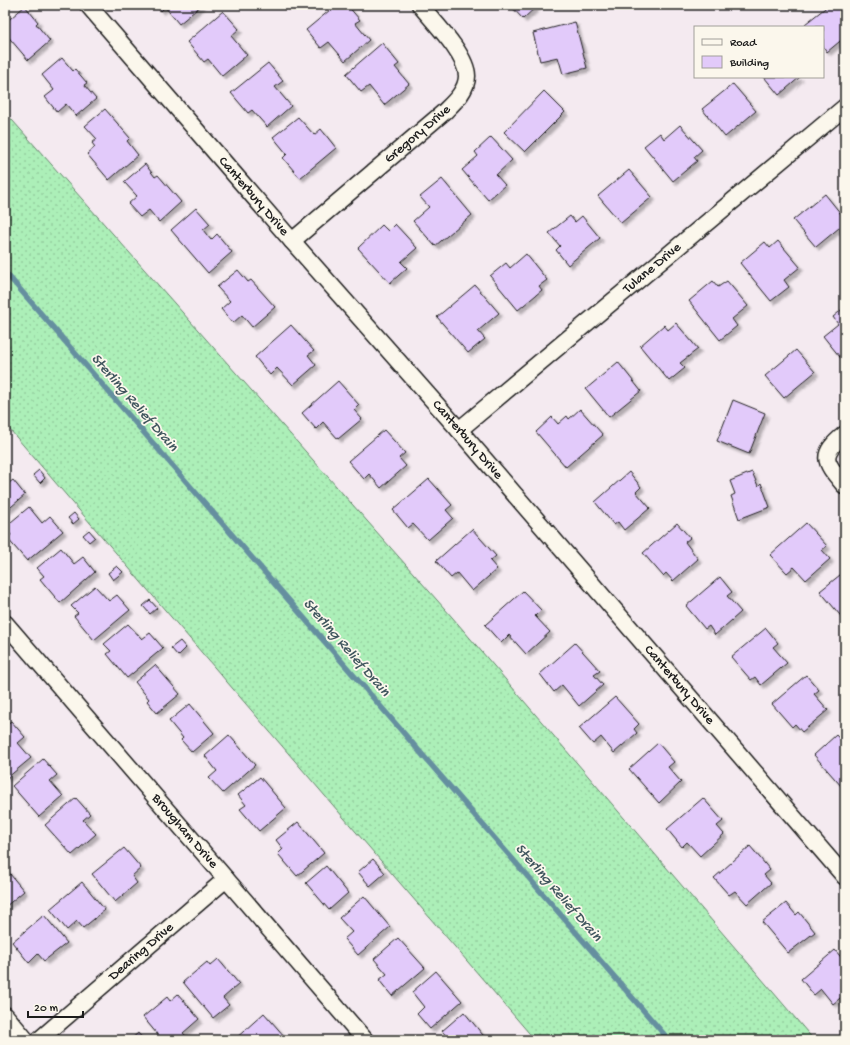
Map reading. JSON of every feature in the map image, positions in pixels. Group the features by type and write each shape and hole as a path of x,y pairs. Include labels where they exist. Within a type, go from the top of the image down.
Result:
{"street":[{"name":"Canterbury Drive","path":"88,5 292,241 459,430 845,877"},
{"name":"Gregory Drive","path":"292,241 444,112 455,102 463,90 467,76 459,54 451,42 420,5"},
{"name":"Tulane Drive","path":"459,430 845,107"},
{"path":"845,434 829,449 827,456 827,464 845,486"},
{"name":"Brougham Drive","path":"5,623 365,1040"},
{"name":"Dearing Drive","path":"39,1040 226,879"},
{"path":"5,1015 26,1040"}],"green space":[{"name":"Sterling Relief Drain","path":"5,112 452,617 814,1040 535,1040 5,424"}],"building":[{"path":"156,5 202,5 179,24 165,7 161,11"},
{"path":"336,5 347,5 360,20 355,23 369,40 345,61 329,42 321,48 306,30"},
{"path":"510,5 538,5 523,19"},
{"path":"829,5 841,5 845,10 845,37 827,52 824,48 824,26 806,26 805,24"},
{"path":"25,6 38,22 36,24 50,41 28,60 5,33 5,23"},
{"path":"223,11 239,29 231,36 247,55 222,76 208,59 204,62 187,42"},
{"path":"575,22 587,68 563,74 558,57 540,61 533,33"},
{"path":"382,43 399,64 395,67 409,84 384,105 369,86 361,92 346,74"},
{"path":"62,58 73,71 75,69 87,83 84,85 96,99 76,116 66,104 57,112 45,97 54,90 42,75"},
{"path":"268,63 283,81 275,87 291,106 267,127 252,110 248,113 231,93"},
{"path":"765,78 799,78 779,95"},
{"path":"733,84 756,111 725,137 702,109"},
{"path":"544,91 565,112 525,152 504,132"},
{"path":"105,109 130,138 127,141 138,155 109,180 87,154 95,147 92,143 97,139 85,126"},
{"path":"298,117 314,135 321,129 336,148 300,178 283,158 287,154 273,137"},
{"path":"680,125 702,150 694,157 697,161 673,181 644,146 660,133 664,139"},
{"path":"491,137 512,160 496,175 505,185 488,200 462,170 478,156 475,152"},
{"path":"145,164 155,177 158,175 181,202 159,222 149,210 140,217 128,204 137,196 124,182"},
{"path":"629,170 652,197 621,223 598,196"},
{"path":"442,179 472,215 435,246 413,221 429,207 420,197"},
{"path":"825,194 845,219 845,223 816,247 793,220"},
{"path":"196,208 210,224 203,230 211,240 217,234 232,252 208,273 171,230"},
{"path":"570,216 575,222 582,216 600,238 568,265 556,250 560,246 549,233"},
{"path":"395,224 417,248 401,262 407,268 390,283 358,248 382,225 388,231"},
{"path":"778,241 800,267 784,280 789,287 771,301 740,263 765,242 770,248"},
{"path":"526,254 547,280 539,286 542,290 518,310 490,276 506,263 510,268"},
{"path":"238,270 248,282 251,280 275,307 252,327 242,315 233,323 221,309 230,301 217,287"},
{"path":"713,281 718,287 727,281 748,306 732,319 737,326 720,340 689,301"},
{"path":"475,285 499,313 478,331 485,339 468,353 437,317"},
{"path":"845,307 844,362 823,336 838,324 833,317"},
{"path":"676,323 698,349 680,363 685,368 669,381 640,346 664,325 668,330"},
{"path":"291,325 314,351 308,355 316,365 293,385 277,368 270,375 255,357"},
{"path":"796,350 815,372 784,398 765,376"},
{"path":"618,362 641,391 609,417 586,389"},
{"path":"338,381 359,405 354,410 362,419 338,439 323,422 316,429 302,413"},
{"path":"733,400 765,413 749,454 717,441"},
{"path":"580,409 603,435 566,467 536,432 552,417 558,424 567,416 569,419"},
{"path":"384,430 405,453 399,458 406,466 381,488 369,474 364,479 348,461"},
{"path":"39,470 45,478 40,483 33,475"},
{"path":"629,472 641,487 636,492 650,508 624,530 618,522 614,525 595,502"},
{"path":"752,472 758,486 761,483 770,507 739,519 731,496 735,494 730,481"},
{"path":"429,479 452,505 446,510 453,518 428,540 413,524 408,528 393,510"},
{"path":"13,480 25,495 5,512 5,486"},
{"path":"29,507 42,523 50,516 63,531 27,561 7,538 11,535 5,527"},
{"path":"74,513 79,519 73,524 68,518"},
{"path":"677,523 690,538 685,542 698,559 673,581 666,573 663,576 643,553"},
{"path":"806,523 827,546 822,550 830,559 806,580 794,567 787,573 770,555"},
{"path":"472,529 496,556 490,561 497,569 472,591 457,573 451,578 436,561"},
{"path":"89,530 95,537 89,542 83,535"},
{"path":"61,548 74,564 83,557 95,572 60,603 40,579 44,576 37,568"},
{"path":"117,566 123,572 113,580 108,573"},
{"path":"845,571 845,621 820,591"},
{"path":"720,577 732,592 727,596 741,612 715,635 709,626 705,629 686,606"},
{"path":"95,586 109,601 117,595 130,610 94,640 74,616 78,613 71,606"},
{"path":"523,591 541,610 535,616 550,632 526,654 509,635 501,643 485,625"},
{"path":"150,600 157,608 150,614 143,606"},
{"path":"128,624 142,639 150,633 163,648 127,678 107,654 111,651 104,644"},
{"path":"766,628 778,643 773,647 787,663 761,685 755,677 751,680 731,657"},
{"path":"180,641 186,648 178,656 171,648"},
{"path":"575,643 600,671 594,675 603,685 579,706 562,685 554,692 540,674"},
{"path":"155,665 180,694 157,713 147,701 149,699 135,682"},
{"path":"806,675 819,690 814,694 828,710 802,732 795,724 792,727 772,704"},
{"path":"615,697 639,724 634,729 637,733 614,753 601,737 593,744 579,728"},
{"path":"190,704 214,733 192,752 181,740 183,738 169,721"},
{"path":"11,721 25,737 18,743 31,758 7,778 5,776 5,726"},
{"path":"229,735 255,765 223,793 209,778 217,771 205,756"},
{"path":"836,735 845,745 845,785 842,787 814,755"},
{"path":"658,743 674,762 668,767 681,782 659,803 629,769"},
{"path":"43,759 57,775 50,781 63,796 39,817 12,786"},
{"path":"260,777 286,808 259,831 240,809 246,805 238,795"},
{"path":"76,798 90,814 83,820 96,834 72,855 45,825"},
{"path":"703,798 723,821 717,826 724,834 700,856 687,842 682,847 667,829"},
{"path":"298,822 324,853 297,876 278,854 283,849 276,840"},
{"path":"750,846 770,870 764,875 771,883 747,904 735,891 729,895 714,878"},
{"path":"124,848 141,868 132,876 137,883 115,902 92,874"},
{"path":"373,859 385,873 370,886 358,872"},
{"path":"326,866 348,893 329,910 306,883"},
{"path":"5,868 24,891 5,907"},
{"path":"82,882 105,910 83,928 77,921 67,930 50,909"},
{"path":"364,896 390,927 358,955 344,939 352,932 339,918"},
{"path":"786,903 796,915 799,912 815,932 788,953 762,922"},
{"path":"44,915 67,943 44,961 38,954 29,963 12,942"},
{"path":"398,938 425,968 392,996 379,980 387,974 374,959"},
{"path":"835,950 845,962 845,994 833,1004 821,989 814,995 801,979"},
{"path":"218,959 239,984 223,998 229,1005 213,1018 183,982 207,962 210,966"},
{"path":"436,971 462,1001 430,1029 417,1014 424,1007 412,992"},
{"path":"178,994 199,1019 183,1033 189,1040 162,1040 143,1017 167,997 170,1001"},
{"path":"464,1012 487,1040 450,1040 442,1031"},
{"path":"264,1013 285,1037 281,1040 234,1040"},
{"path":"138,1033 144,1040 130,1040"}],"waterway":[{"name":"Sterling Relief Drain","path":"5,272 669,1040"}]}
